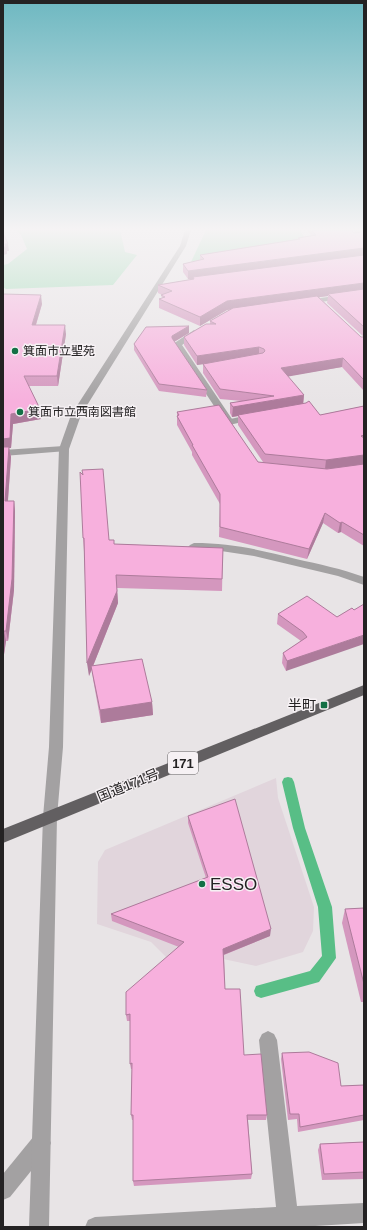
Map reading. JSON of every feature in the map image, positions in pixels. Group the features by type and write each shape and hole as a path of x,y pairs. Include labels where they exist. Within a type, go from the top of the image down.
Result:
{"highway":[{"name":"国道171号","path":"3,836 364,690"}],"street":[{"path":"39,1227 50,817 56,747 64,449 76,415 159,287"},
{"path":"297,304 322,303 364,294"},
{"path":"204,329 177,344 198,370 231,425 266,415"},
{"path":"3,453 64,449"},
{"path":"182,548 221,547 254,552 341,573 364,582"},
{"path":"268,1040 288,1222"},
{"path":"3,1190 41,1143"},
{"path":"95,1227 288,1222 364,1213"}],"shaded area":[{"name":"ESSO","path":"276,778 278,798 314,907 313,931 303,952 256,966 200,954 168,959 151,942 97,924 98,862 105,850"}],"green space":[{"path":"4,287 49,287 6,289"}],"building":[{"path":"164,287 331,287 227,301 200,317 159,299 165,297 161,295 172,291"},
{"path":"364,289 364,327 328,294"},
{"path":"3,294 41,295 32,325 65,325 57,376 24,376 40,409 11,414 10,438 3,439"},
{"path":"317,296 361,337 364,337 364,380 343,358 281,368 304,395 233,407 230,403 274,396 220,389 203,364 263,353 265,351 264,349 259,347 197,356 184,337 206,324 216,324 210,321 233,308"},
{"path":"189,326 172,336 172,338 207,390 159,384 134,344 146,327"},
{"path":"309,401 320,415 364,406 364,435 361,436 364,438 364,455 326,460 265,454 238,415 306,403"},
{"path":"219,405 258,462 327,469 364,464 364,535 342,522 340,523 325,513 309,549 220,527 220,494 177,416 179,415 177,412"},
{"path":"3,447 9,447 5,501 14,501 12,579 6,631 4,631 3,635"},
{"path":"103,469 109,540 114,540 114,544 223,548 222,579 116,575 117,591 87,663 84,538 80,472 83,475 82,470"},
{"path":"307,596 337,617 352,608 354,610 364,604 364,635 287,661 283,653 307,637 303,632 278,614"},
{"path":"142,659 152,702 100,710 91,666"},
{"path":"235,799 271,929 223,949 225,989 240,989 244,1055 261,1054 267,1115 247,1115 252,1174 133,1181 133,1115 131,1115 132,1063 130,1064 130,1014 126,1015 126,992 184,942 111,914 208,877 188,816"},
{"path":"364,908 364,984 345,909"},
{"path":"309,1052 338,1063 341,1086 364,1085 364,1115 300,1127 299,1114 290,1114 282,1053"},
{"path":"364,1142 364,1172 324,1174 320,1144"}],"waterway":[{"path":"261,991 314,977 329,958 325,907 299,828 288,782"}],"place":[{"name":"箕面市立聖苑","path":"15,351"},
{"name":"箕面市立西南図書館","path":"20,412"},
{"name":"半町","path":"324,705"},
{"name":"ESSO","path":"202,884"}]}
